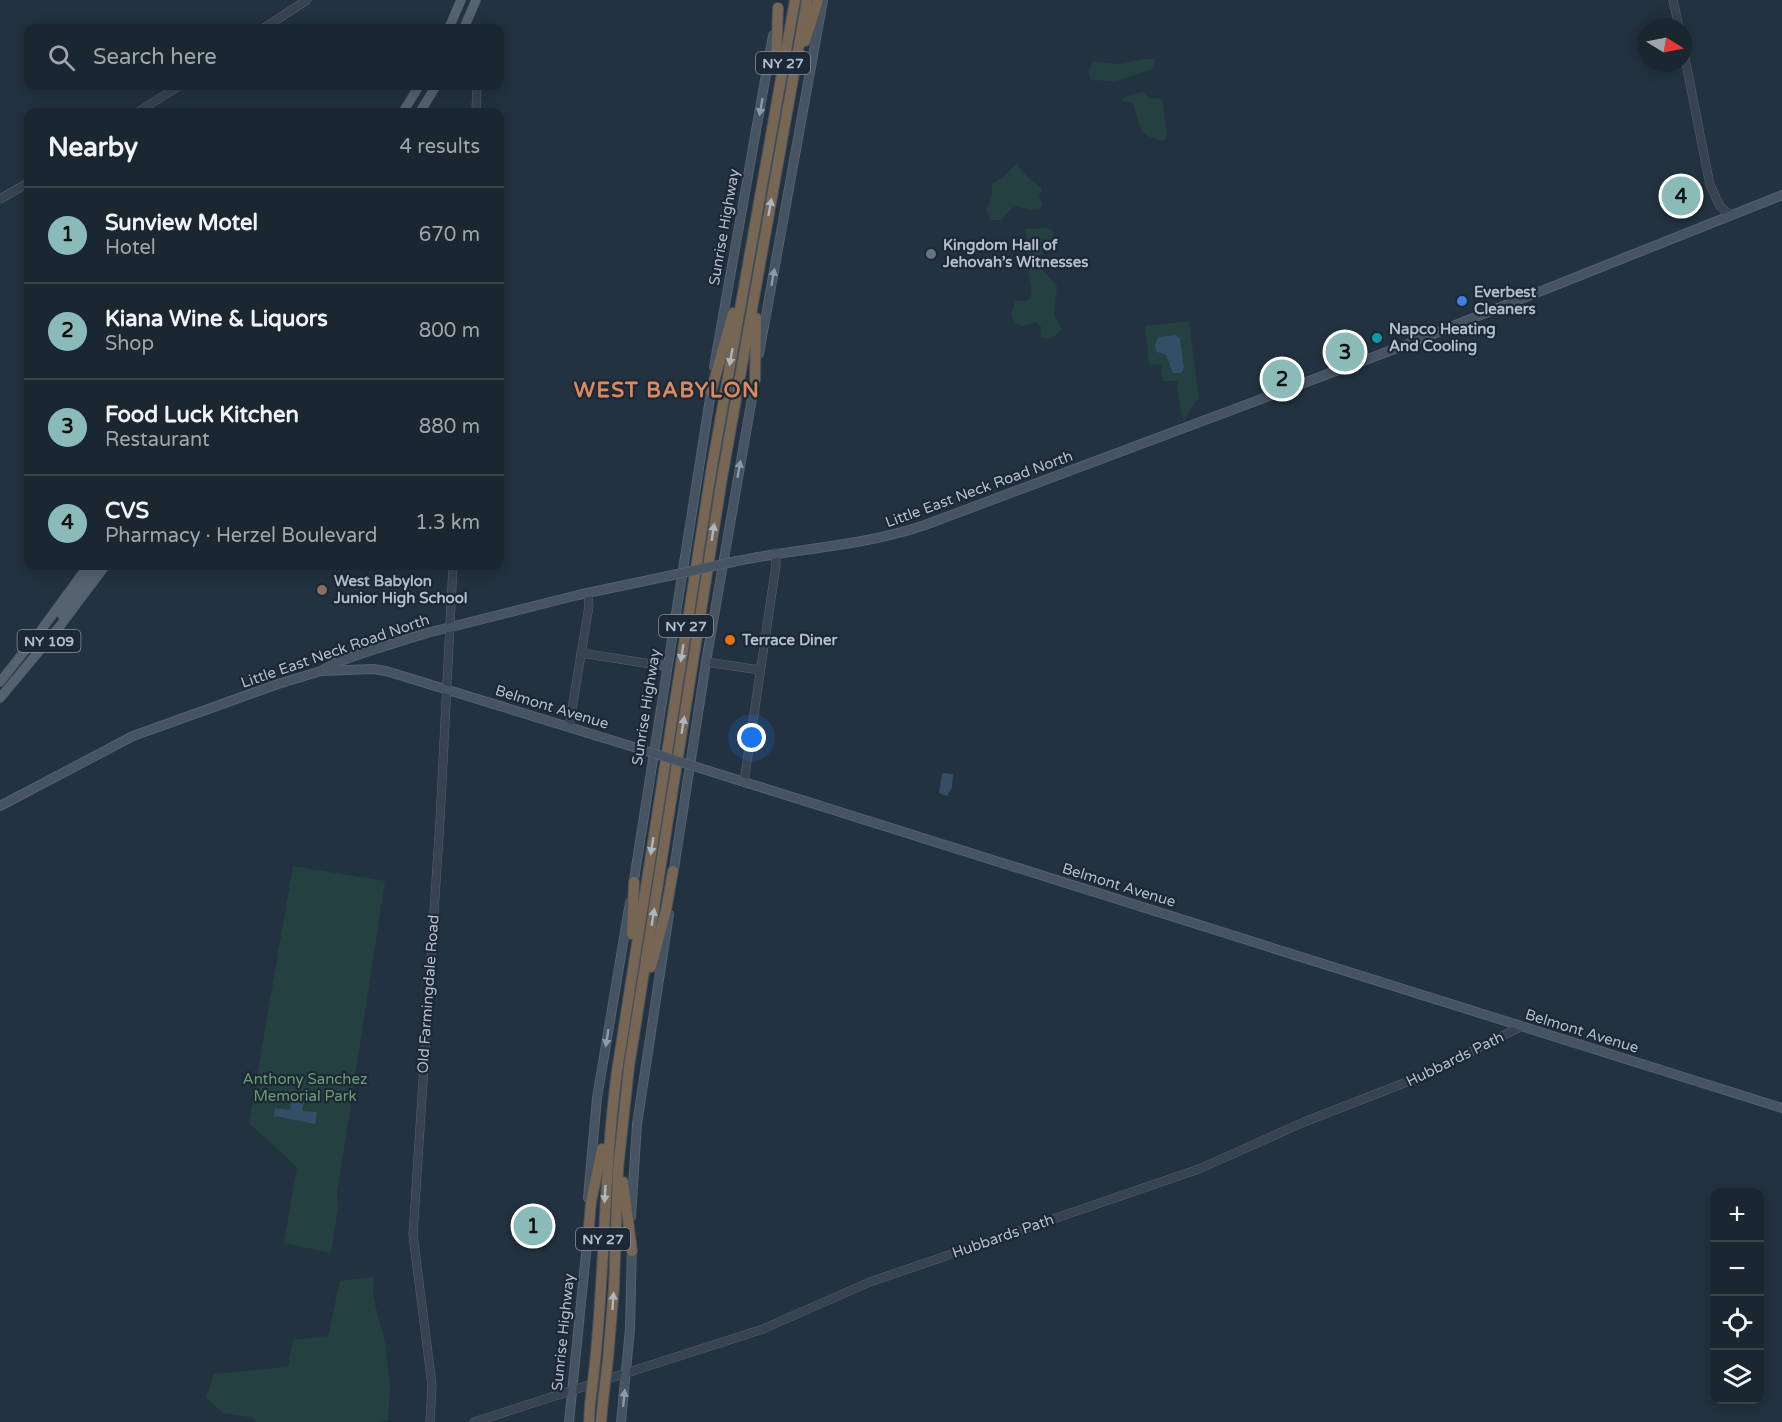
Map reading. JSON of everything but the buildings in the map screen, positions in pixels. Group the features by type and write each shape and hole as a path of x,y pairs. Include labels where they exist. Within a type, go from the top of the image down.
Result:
{"highway":[{"name":"Sunrise Highway","path":"588,1422 601,1283 606,1166 611,1114 711,472 795,0"},
{"name":"NY 27","path":"601,1422 614,1287 617,1183 622,1125 637,1017 721,487 807,0"},
{"path":"791,87 818,0"},
{"path":"772,125 779,4"},
{"path":"711,392 749,258"},
{"path":"755,380 760,264"},
{"path":"637,1017 666,910 673,871"},
{"path":"629,994 634,882"},
{"path":"588,1238 591,1202 602,1145 611,1114"},
{"path":"622,1125 625,1163 624,1194 632,1251"}],"main road":[{"path":"466,24 476,0"},
{"path":"621,1422 631,1321 633,1183 638,1124 665,945 673,871 706,662 823,0"},
{"path":"451,24 461,1"},
{"path":"456,24 461,1"},
{"name":"Sunrise Highway","path":"569,1422 588,1238 589,1176 596,1106 623,932 634,882 714,366 779,4"},
{"path":"406,108 417,90"},
{"path":"422,108 434,90"},
{"name":"Little East Neck Road North","path":"0,806 133,736 321,671 337,662 383,646 588,593 776,553 867,541 925,525 1395,349 1782,195"},
{"name":"NY 109","path":"0,682 89,570"},
{"path":"49,640 55,626 90,570"},
{"name":"NY 109","path":"0,698 49,640 102,570"},
{"path":"651,663 667,666"},
{"name":"Belmont Avenue","path":"321,671 383,670 447,689 1782,1108"}],"street":[{"path":"270,24 308,0"},
{"path":"1674,0 1677,18"},
{"path":"1688,72 1710,185 1720,206 1730,215"},
{"path":"144,108 173,90"},
{"path":"476,108 477,90"},
{"path":"0,199 24,185"},
{"path":"744,782 776,553"},
{"name":"Old Farmingdale Road","path":"430,1422 432,1385 413,1235 453,570"},
{"path":"569,727 589,602 588,593"},
{"path":"581,652 651,663"},
{"path":"706,662 760,670"},
{"name":"Hubbards Path","path":"474,1422 763,1329 870,1282 1199,1169 1304,1122 1425,1075 1522,1026"}],"green space":[{"path":"1154,59 1152,69 1116,81 1091,80 1089,72 1092,61 1118,64"},
{"path":"1144,92 1149,99 1158,98 1163,102 1167,138 1162,141 1145,134 1140,126 1134,103 1122,101 1125,96"},
{"path":"1017,163 1025,174 1042,189 1039,196 1042,204 1040,209 1032,210 1017,206 1001,220 991,220 986,210 992,195 992,184"},
{"path":"1048,228 1053,231 1058,241 1057,247 1048,248 1040,255 1040,267 1057,286 1054,315 1062,330 1050,339 1040,337 1041,327 1037,322 1024,326 1015,324 1011,315 1015,301 1025,301 1031,298 1028,263 1033,260 1029,255 1025,229"},
{"path":"1189,321 1199,399 1184,420 1181,414 1177,381 1163,381 1161,364 1149,365 1145,326","holes":["1175,335 1180,338 1184,367 1172,368 1166,355 1157,352 1159,337"]},
{"name":"Anthony Sanchez Memorial Park","path":"293,866 385,881 337,1194 338,1209 331,1253 284,1243 297,1167 249,1123"},
{"path":"374,1277 373,1296 385,1343 390,1385 388,1420 378,1422 256,1422 254,1418 223,1413 206,1398 214,1374 288,1367 293,1340 328,1336 340,1281"}],"water":[{"path":"1175,335 1180,338 1184,367 1181,373 1173,373 1166,355 1157,352 1155,348 1159,337"},
{"path":"944,773 953,774 952,787 947,796 939,793"},
{"path":"292,1098 304,1100 302,1111 317,1112 315,1124 276,1116 274,1118 275,1108 290,1110"}],"place":[{"name":"CVS","path":"1681,196"},
{"name":"Kingdom Hall of Jehovah’s Witnesses","path":"931,254"},
{"name":"Everbest Cleaners","path":"1462,301"},
{"name":"Napco Heating And Cooling","path":"1377,338"},
{"name":"Food Luck Kitchen","path":"1345,352"},
{"name":"Kiana Wine & Liquors","path":"1282,379"},
{"name":"West Babylon Junior High School","path":"322,590"},
{"name":"Terrace Diner","path":"730,640"},
{"name":"Sunview Motel","path":"533,1226"}],"district":[{"name":"WEST BABYLON","path":"667,390"}]}
